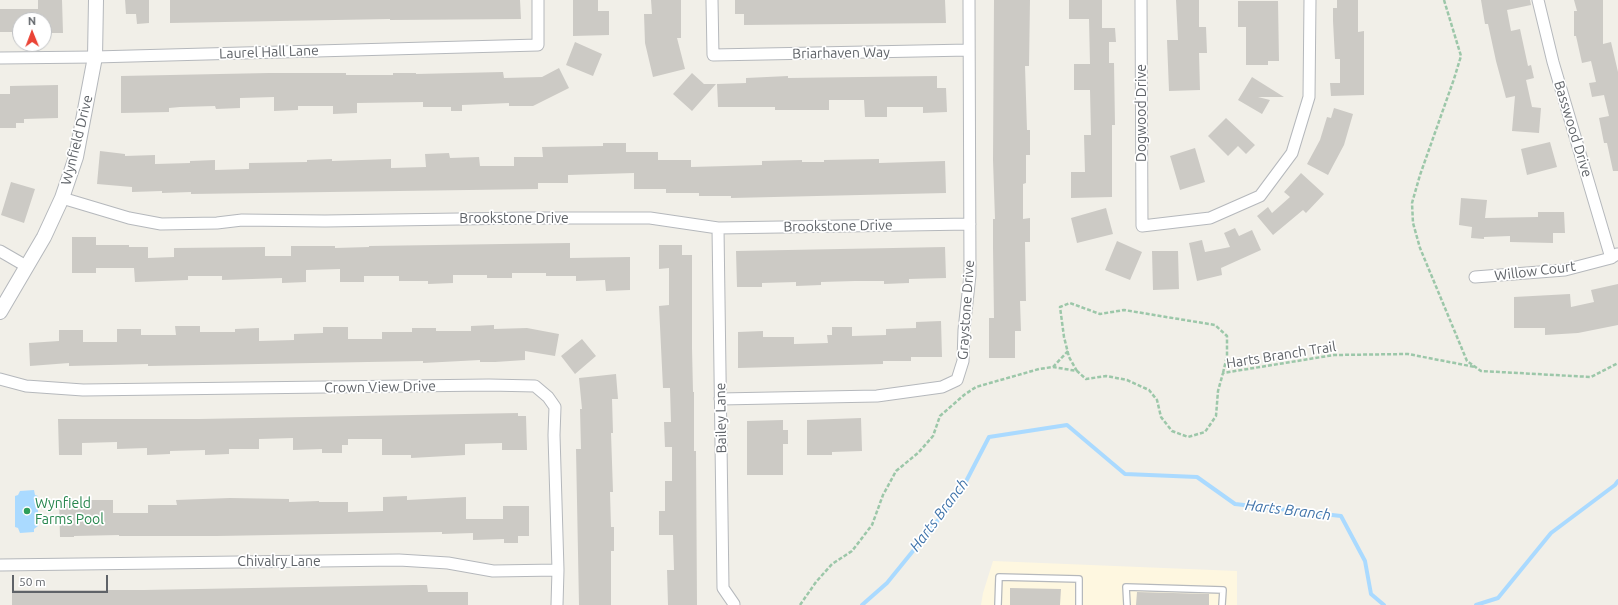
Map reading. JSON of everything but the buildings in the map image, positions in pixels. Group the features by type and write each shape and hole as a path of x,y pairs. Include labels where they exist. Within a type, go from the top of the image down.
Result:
{"street":[{"name":"Wynfield Drive","path":"0,312 44,237 62,198 76,157 95,57 96,0"},
{"name":"Laurel Hall Lane","path":"0,58 95,57 538,45 538,0"},
{"name":"Briarhaven Way","path":"712,0 713,55 969,50"},
{"name":"Graystone Drive","path":"720,400 877,396 942,387 957,380 963,361 964,330 970,275 969,0"},
{"name":"Dogwood Drive","path":"1141,0 1142,226 1210,218 1260,196 1292,153 1309,97 1310,0"},
{"name":"Basswood Drive","path":"1538,0 1553,62 1615,256"},
{"name":"Brookstone Drive","path":"62,198 129,218 161,224 217,223 242,220 325,221 650,218 718,228 970,224"},
{"name":"Bailey Lane","path":"718,228 723,588 734,604"},
{"path":"0,251 26,266"},
{"name":"Willow Court","path":"1475,277 1565,270 1615,256"},
{"name":"Crown View Drive","path":"0,380 26,386 83,390 488,385 535,386 548,397 555,407 554,435 558,570 557,605"},
{"name":"Chivalry Lane","path":"0,565 399,560 448,563 493,571 558,570"}],"lane":[{"path":"998,605 999,577 1079,579 1079,605"},
{"path":"1127,605 1126,587 1223,590 1222,605"}],"path":[{"path":"1444,0 1461,56 1420,175 1412,203 1413,223 1420,248 1467,360 1475,367"},
{"path":"1077,371 1069,357 1060,307 1070,303 1100,314 1124,310 1215,325 1227,336 1227,356 1223,373"},
{"path":"1053,367 1068,350"},
{"name":"Harts Branch Trail","path":"800,605 816,582 832,564 852,551 872,525 883,495 896,472 918,453 933,436 940,416 964,395 976,387 1039,369 1053,367 1077,371 1086,379 1106,376 1127,380 1149,390 1157,400 1161,417 1172,431 1188,437 1206,432 1216,416 1218,391 1223,373 1341,355 1408,354 1475,367 1481,371 1590,377 1618,362"}],"shaded area":[{"path":"993,561 1237,571 1237,605 981,605 983,593"}],"water":[{"name":"Wynfield Farms Pool","path":"34,490 35,495 38,496 38,526 34,529 34,532 20,533 18,528 15,527 15,496 18,495 20,491"}],"waterway":[{"name":"Harts Branch","path":"862,605 887,583 960,493 989,437 1067,425 1125,474 1197,477 1235,504 1341,516 1365,561 1371,594 1384,605"},
{"name":"Harts Branch","path":"1476,605 1498,598 1551,533 1615,485 1618,481"}],"place":[{"name":"Wynfield Farms Pool","path":"27,511"}]}
